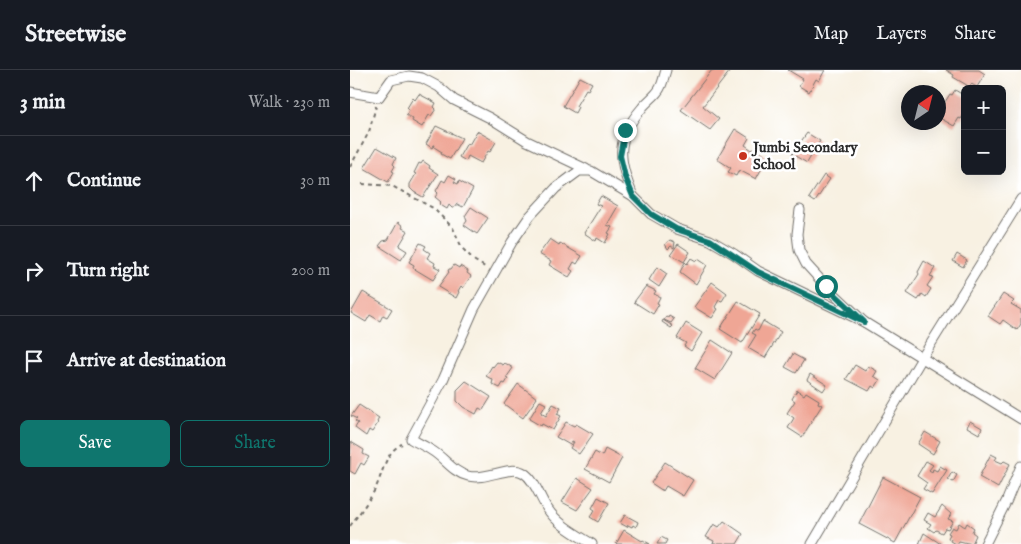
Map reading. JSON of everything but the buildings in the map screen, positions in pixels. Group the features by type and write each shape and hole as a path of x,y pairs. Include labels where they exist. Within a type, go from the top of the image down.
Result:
{"street":[{"path":"633,196 625,177 620,156 625,130 660,89 666,70"},
{"path":"350,92 379,97 391,80 409,76 422,78 439,87 454,100 490,118 527,141 591,171 633,196 651,214 676,229 710,240 758,272 864,322 1021,419"},
{"path":"591,171 579,171 566,180 530,216 494,272 463,331 443,380 411,439 432,450 456,472 470,477 492,476 512,469 524,473 534,485 547,509 560,522 592,544"},
{"path":"812,544 922,358 1021,199"},
{"path":"800,210 797,234 800,250 806,264 864,322"},
{"path":"985,544 1007,500 1021,466"}],"path":[{"path":"350,167 369,132 379,97"},
{"path":"362,184 392,186 433,208 453,228 462,248 475,261 494,272"},
{"path":"350,526 374,492 394,448 411,439"}],"place":[{"name":"Jumbi Secondary School","path":"743,156"}],"route":[{"path":"625,130 620,156 625,177 633,196 651,214 676,229 710,240 734,254 758,272 864,322 826,286"}]}
